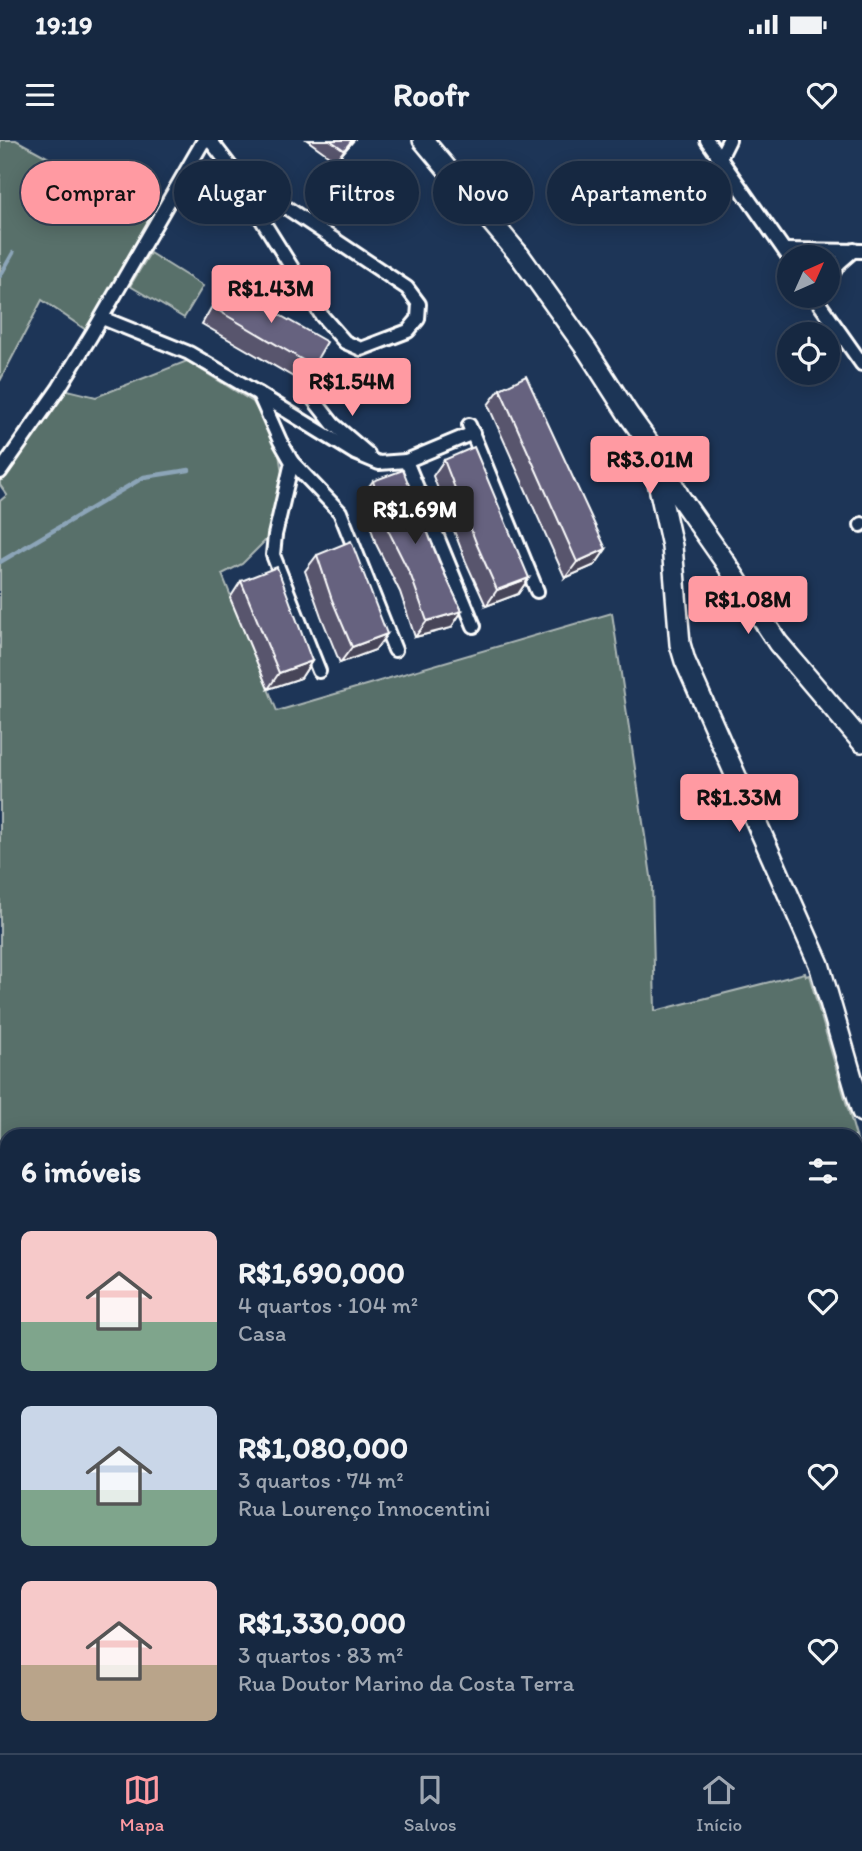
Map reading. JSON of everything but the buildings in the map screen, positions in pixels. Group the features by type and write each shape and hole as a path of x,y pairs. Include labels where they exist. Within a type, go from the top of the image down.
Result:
{"main road":[{"path":"423,140 520,256 656,453 678,496 778,643 862,742"},
{"path":"628,414 655,469 678,496 677,524 672,546"},
{"path":"655,469 672,546 680,644 685,661 819,964 862,1112"}],"street":[{"path":"0,472 59,388 204,140"},
{"path":"210,140 226,161"},
{"path":"707,140 781,245"},
{"path":"720,158 729,140"},
{"path":"246,187 275,200 407,288 419,304 418,319 408,331 361,349 345,342 323,316 252,204 246,187"},
{"path":"840,252 858,251"},
{"path":"840,263 858,251"},
{"path":"824,310 862,364"},
{"path":"102,318 189,353 355,453 379,463 406,461 471,429 537,590"},
{"path":"307,391 333,424 379,463"},
{"path":"259,394 292,462 340,512 395,650"},
{"path":"406,461 474,626"},
{"path":"292,462 273,555 319,671"}],"green space":[{"path":"0,140 16,140 54,161 21,161 21,224 156,224 92,334 42,300 0,381"},
{"path":"150,253 203,286 184,318 130,286"},
{"path":"187,361 253,402 277,442 282,472 268,538 242,564 222,574 277,711 612,613 652,883 655,1011 805,973 806,976 809,975 854,1129 0,1129 0,501 7,495 0,485 0,472 59,388 96,397"}],"waterway":[{"path":"0,276 13,253"},
{"path":"0,562 144,477 189,470"}]}
